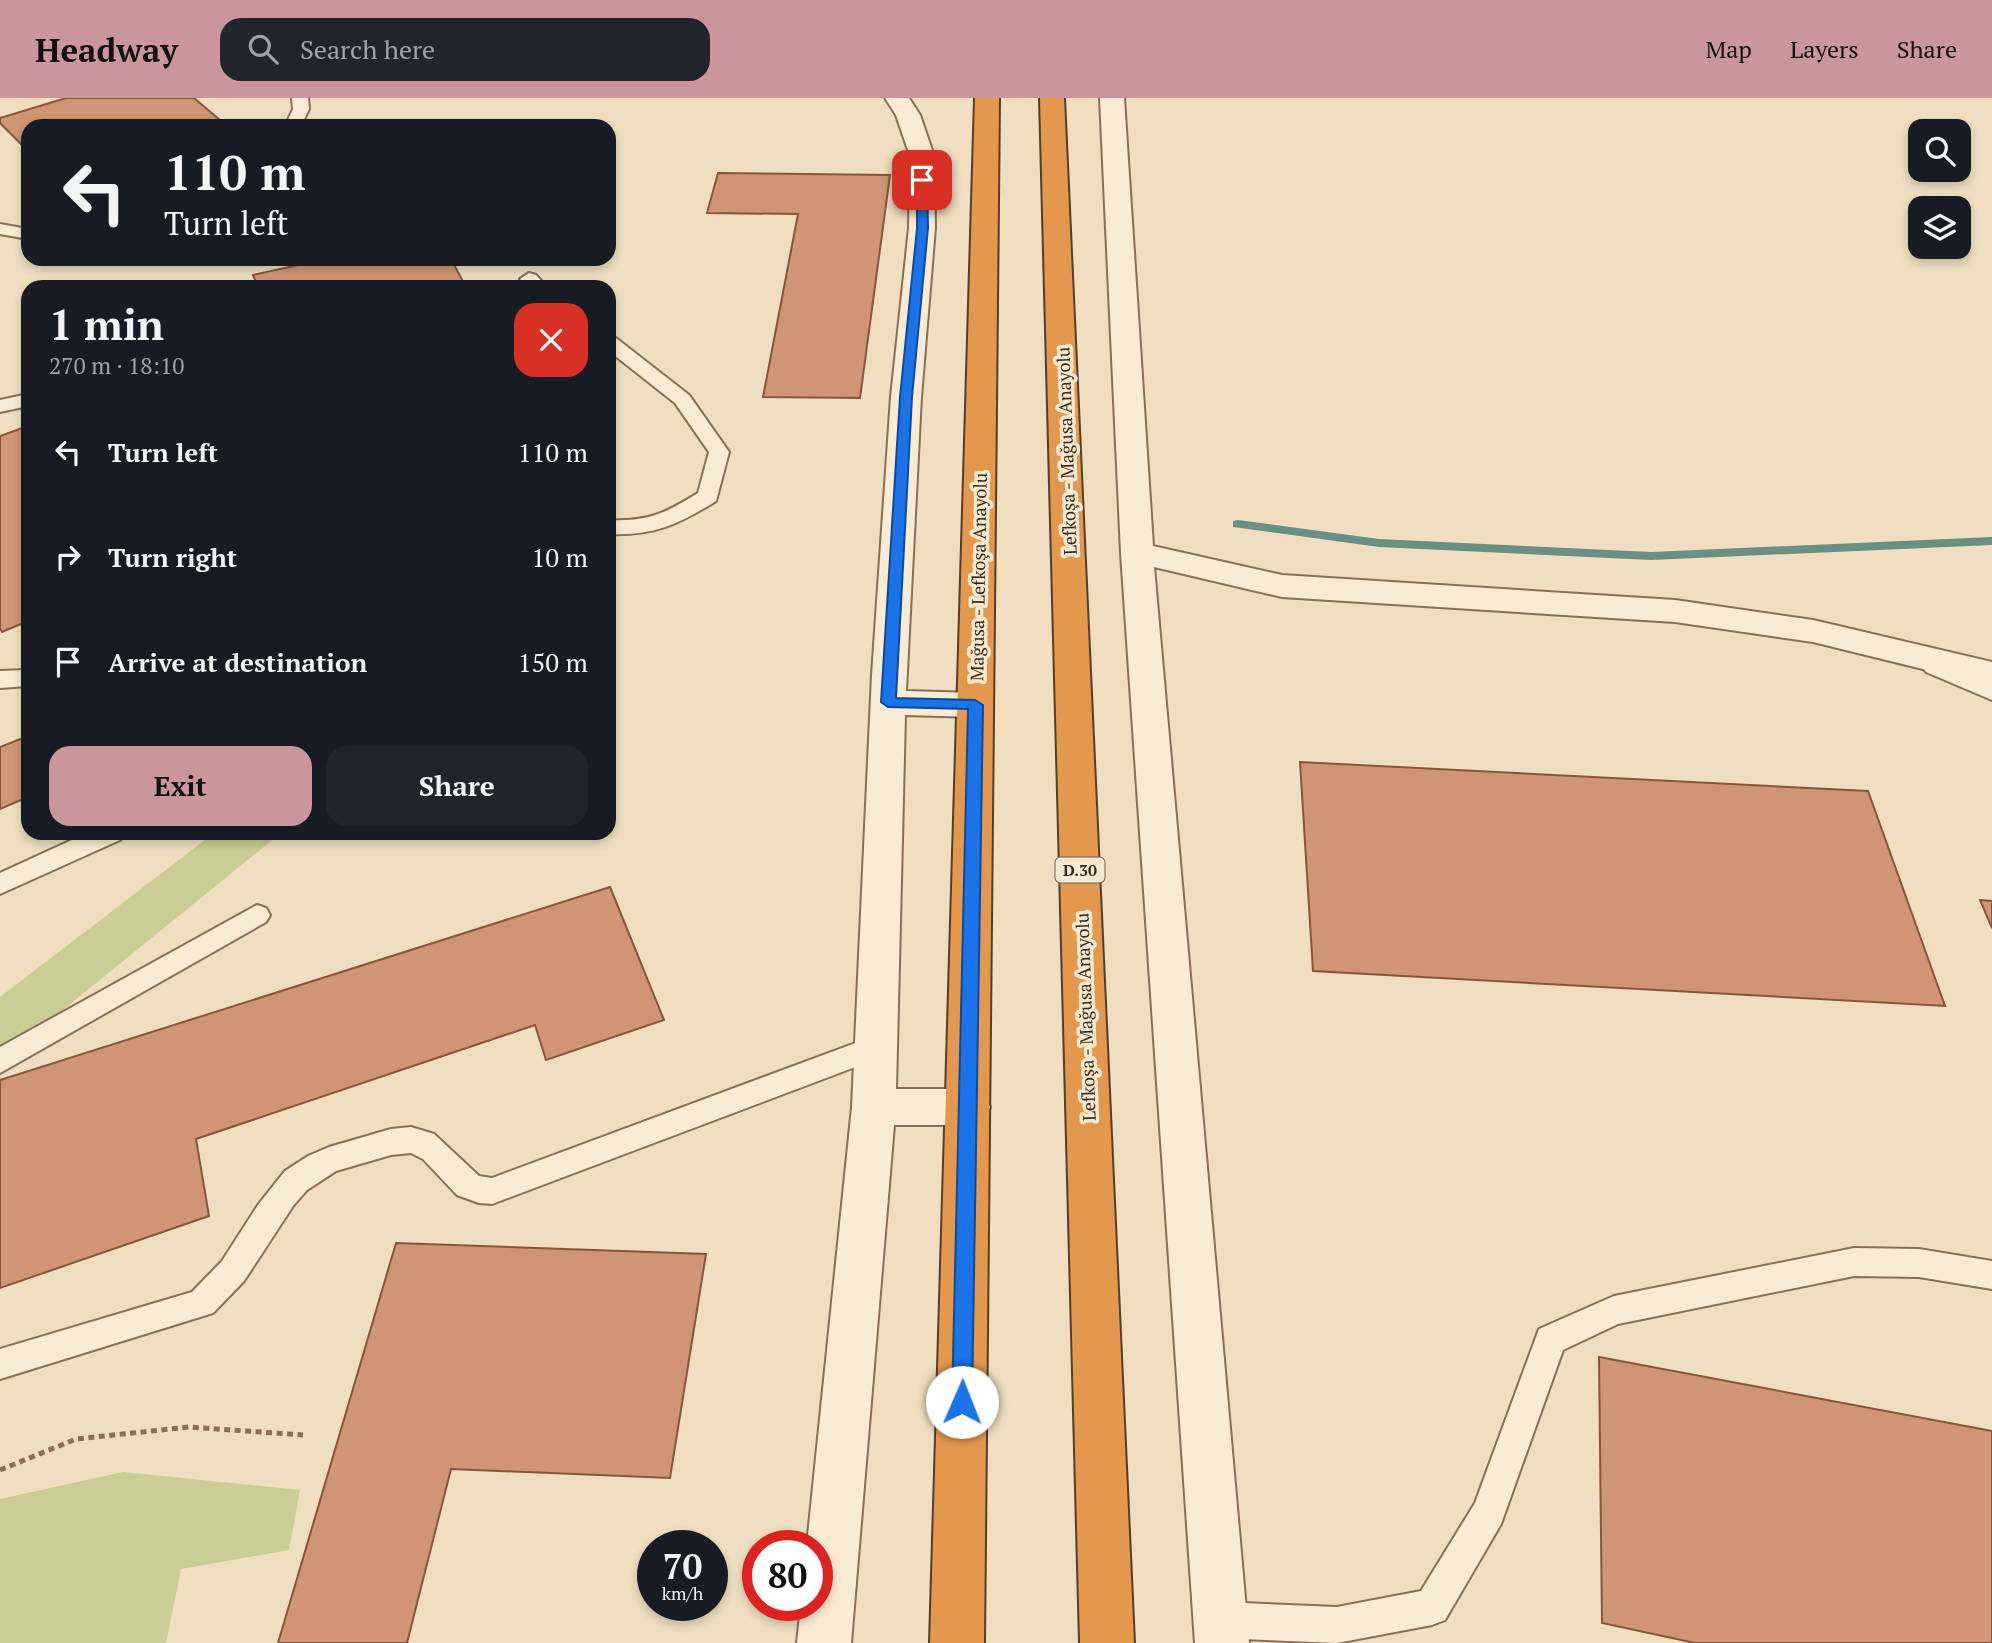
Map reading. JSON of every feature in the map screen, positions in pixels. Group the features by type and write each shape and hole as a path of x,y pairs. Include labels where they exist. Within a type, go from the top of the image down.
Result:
{"highway":[{"name":"Mağusa - Lefkoşa Anayolu","path":"957,1643 987,98"},
{"name":"Lefkoşa - Mağusa Anayolu","path":"1052,98 1107,1643"}],"street":[{"path":"824,1643 874,1107 888,702 906,397 922,228 922,156 908,115 897,98"},
{"path":"1112,98 1138,553 1221,1631"},
{"path":"1138,553 1282,586 1675,611 1813,631 1992,674"},
{"path":"888,702 975,705"},
{"path":"874,1107 968,1107"}],"lane":[{"path":"296,119 301,108 300,98"},
{"path":"0,229 21,233"},
{"path":"616,347 682,399 719,452 708,496 673,518 634,528 616,527"},
{"path":"0,406 21,402"},
{"path":"1910,655 1992,691"},
{"path":"0,679 21,679"},
{"path":"0,884 96,840"},
{"path":"0,1061 257,915"},
{"path":"0,1364 202,1303 227,1281 285,1192 313,1168 331,1160 399,1140 421,1142 430,1147 468,1186 477,1192 492,1191 877,1047"},
{"path":"1221,1631 1337,1625 1432,1607 1489,1512 1549,1340 1614,1310 1854,1262 1919,1263 1992,1275"}],"path":[{"path":"0,1470 76,1439 189,1427 303,1435"}],"green space":[{"path":"205,840 272,840 0,1061 0,997"},
{"path":"123,1472 300,1490 289,1550 181,1569 166,1643 0,1643 0,1499"}],"building":[{"path":"66,98 194,98 219,119 21,119 21,144 0,123 0,118"},
{"path":"718,173 890,175 860,398 763,397 798,214 707,213"},
{"path":"294,266 455,266 462,280 255,280 253,275"},
{"path":"21,428 21,624 2,632 0,629 0,436"},
{"path":"21,739 21,800 0,809 0,747"},
{"path":"1300,762 1868,791 1945,1006 1313,971"},
{"path":"610,887 664,1020 546,1060 535,1025 196,1139 209,1216 0,1288 0,1080"},
{"path":"1980,900 1992,901 1992,928"},
{"path":"396,1243 706,1254 670,1478 451,1469 407,1643 278,1643"},
{"path":"1599,1357 1992,1431 1992,1643 1695,1643 1602,1623"}],"waterway":[{"path":"1238,524 1379,543 1651,556 1992,541"}],"route":[{"path":"922,180 922,228 906,397 888,702 975,705 962,1402"}]}
